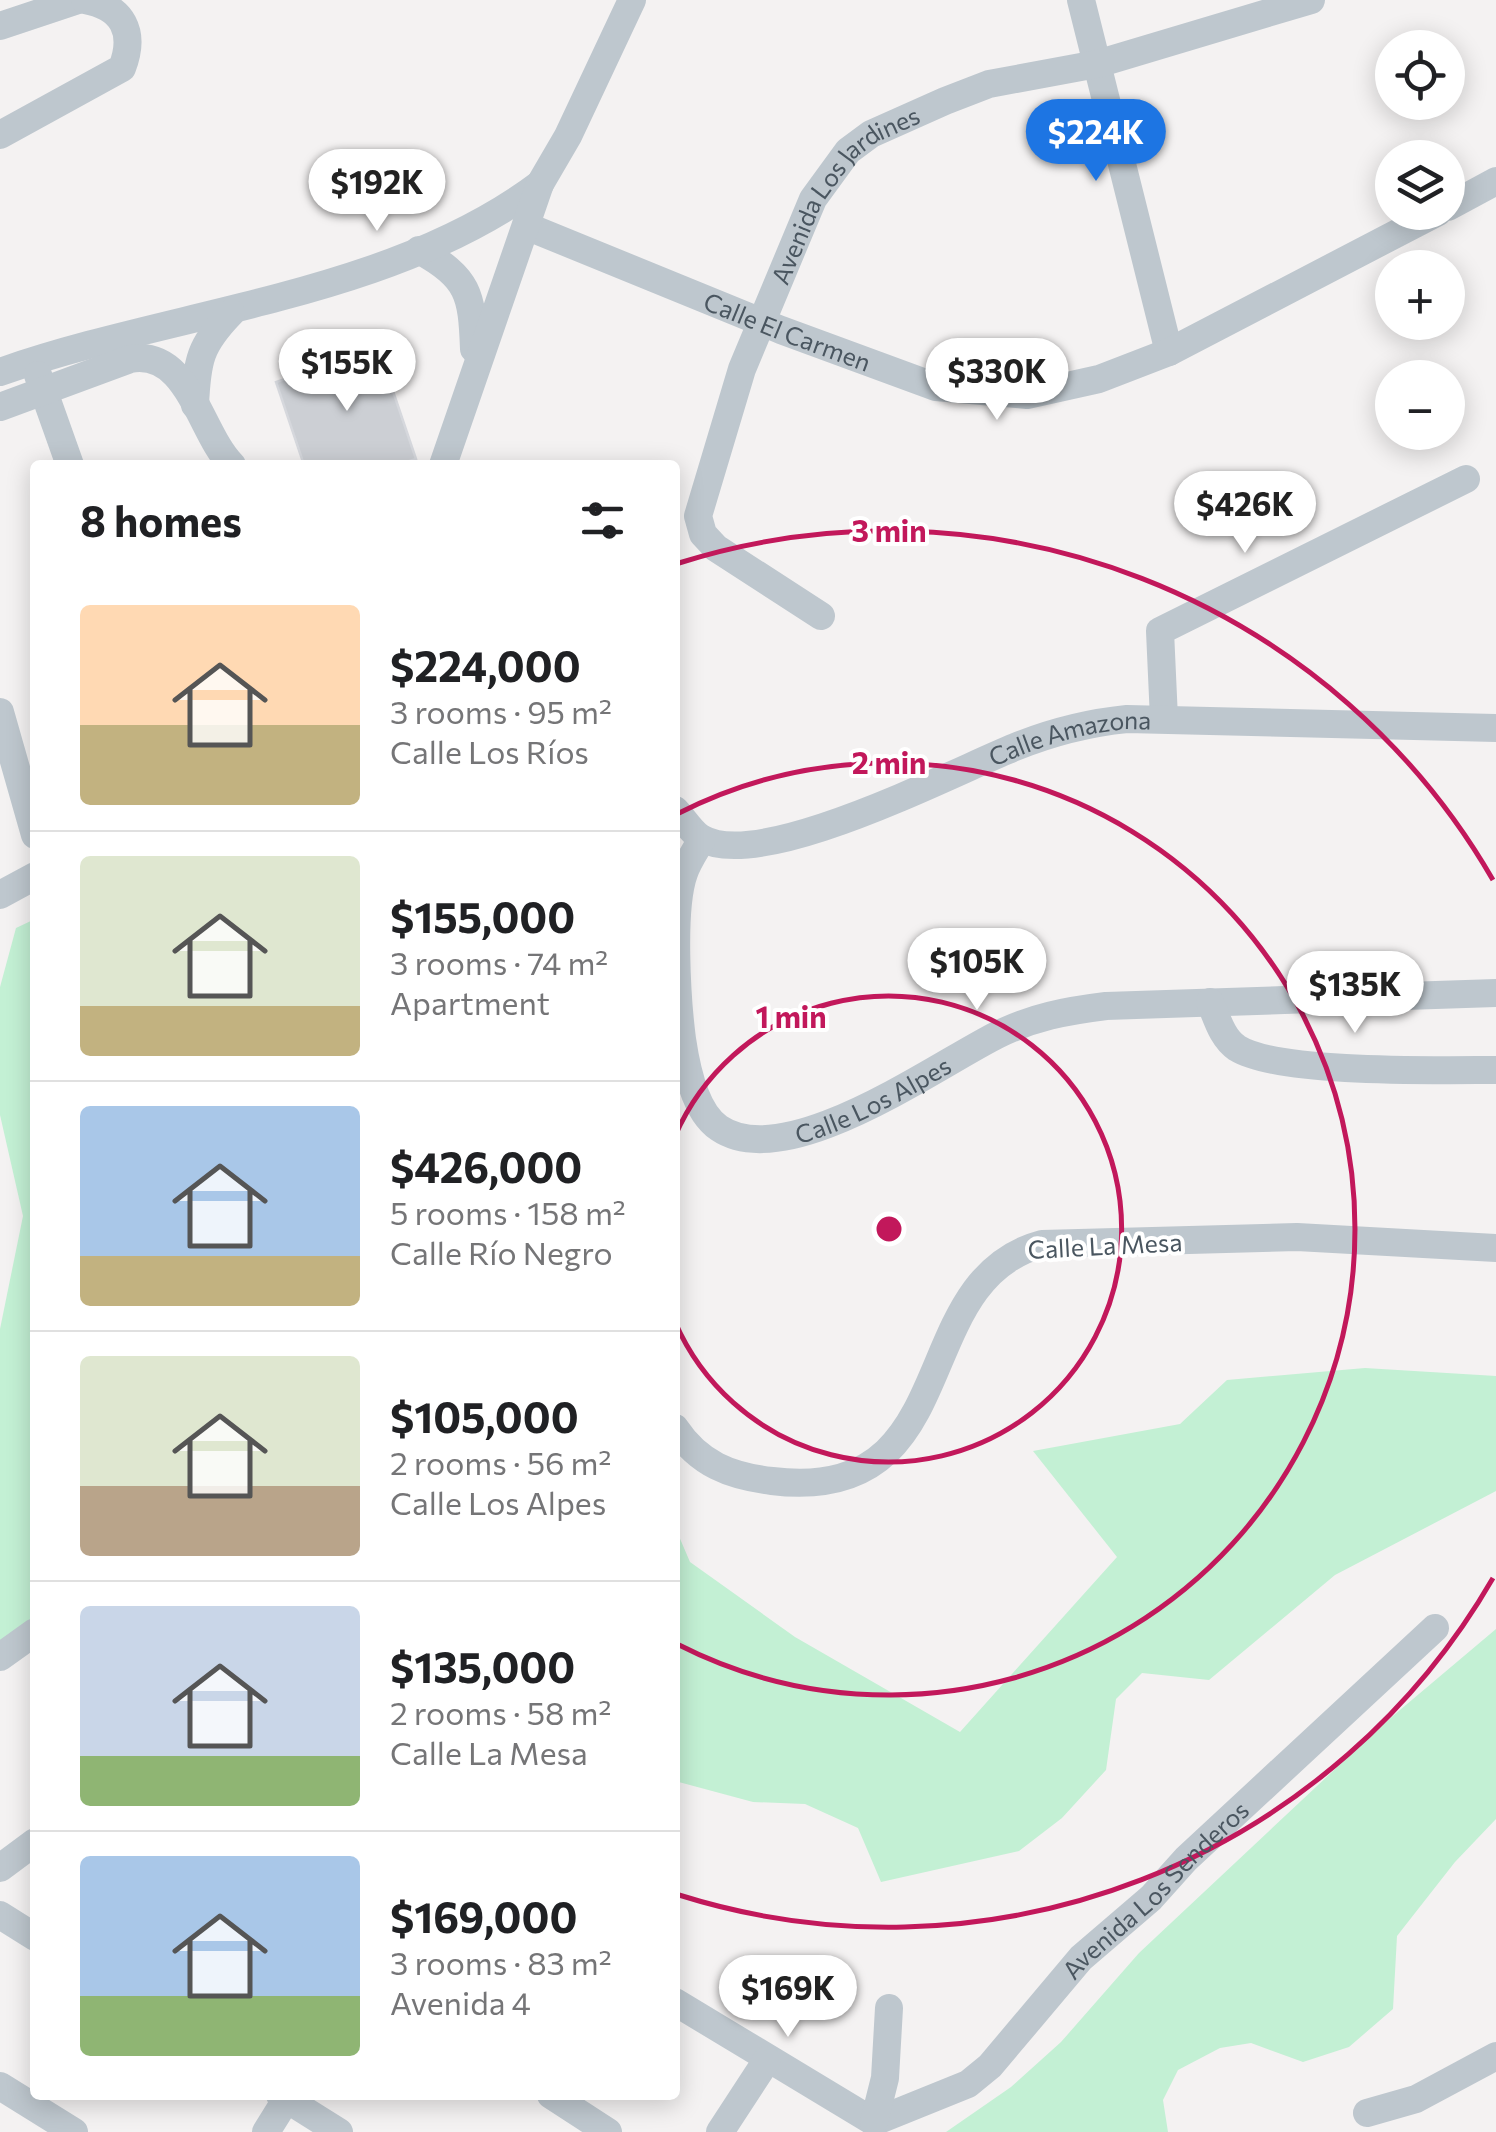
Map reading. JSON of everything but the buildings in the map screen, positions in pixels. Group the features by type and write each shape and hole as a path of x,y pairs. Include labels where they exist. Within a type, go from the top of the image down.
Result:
{"street":[{"path":"0,26 81,0 118,12 128,28 128,50 122,68 0,135"},
{"path":"445,460 540,184 568,136 632,0"},
{"path":"1081,0 1169,352"},
{"name":"Avenida Los Jardines","path":"821,616 716,548 704,534 698,516 742,370 813,199 860,142 908,116 989,84 1097,64 1311,0"},
{"path":"1465,198 1496,181"},
{"path":"0,372 34,359 231,312 419,250 496,216 540,184"},
{"name":"Calle El Carmen","path":"526,226 936,387 978,394 1063,390 1169,352 1403,230"},
{"path":"419,250 454,271 464,284 472,314 474,366"},
{"path":"195,404 202,350 208,337 231,312"},
{"path":"0,407 140,357 167,366 229,460"},
{"path":"34,359 68,460"},
{"path":"1164,719 1160,631 1466,479"},
{"path":"0,712 30,818"},
{"name":"Calle Amazona","path":"702,839 742,845 788,840 1086,723 1164,719 1496,728"},
{"path":"680,815 702,839"},
{"name":"Calle Los Alpes","path":"680,954 683,874 702,839"},
{"path":"0,895 30,879"},
{"name":"Calle Los Alpes","path":"680,1021 687,1070 700,1101 718,1127 735,1136 779,1138 823,1126 1000,1034 1052,1013 1210,1002 1496,993"},
{"path":"1210,1002 1225,1036 1238,1049 1280,1061 1496,1070"},
{"name":"Calle La Mesa","path":"680,1433 708,1464 738,1476 788,1483 845,1478 903,1437 951,1334 981,1282 1014,1251 1042,1244 1297,1237 1496,1248"},
{"name":"Avenida Los Senderos","path":"876,2127 968,2084 990,2066 1081,1958 1151,1898 1186,1858 1434,1628"},
{"path":"0,1657 30,1636"},
{"path":"0,1868 30,1846"},
{"path":"0,1915 30,1935"},
{"path":"680,2005 876,2127 885,2078 889,2008"},
{"path":"1367,2113 1416,2099 1496,2056"},
{"path":"720,2132 766,2060"},
{"path":"0,2086 74,2132"},
{"path":"266,2132 283,2100"},
{"path":"291,2100 338,2132"},
{"path":"558,2100 608,2132"}],"green space":[{"path":"30,921 30,1620 0,1641 0,1329 23,1216 0,1115 0,987 16,928"},
{"path":"1365,1368 1496,1376 1496,1491 1335,1575 1209,1680 1142,1673 1116,1699 1106,1770 1062,1818 1019,1851 881,1882 858,1828 805,1804 753,1802 680,1782 680,1539 690,1562 795,1637 960,1732 1117,1557 1033,1451 1180,1424 1227,1380"},
{"path":"1496,1629 1496,1819 1455,1862 1397,1936 1393,2009 1349,2047 1303,2062 1251,2043 1220,2048 1178,2070 1163,2100 1168,2132 946,2132 1011,2087 1061,2042 1139,1953 1381,1726"}]}
